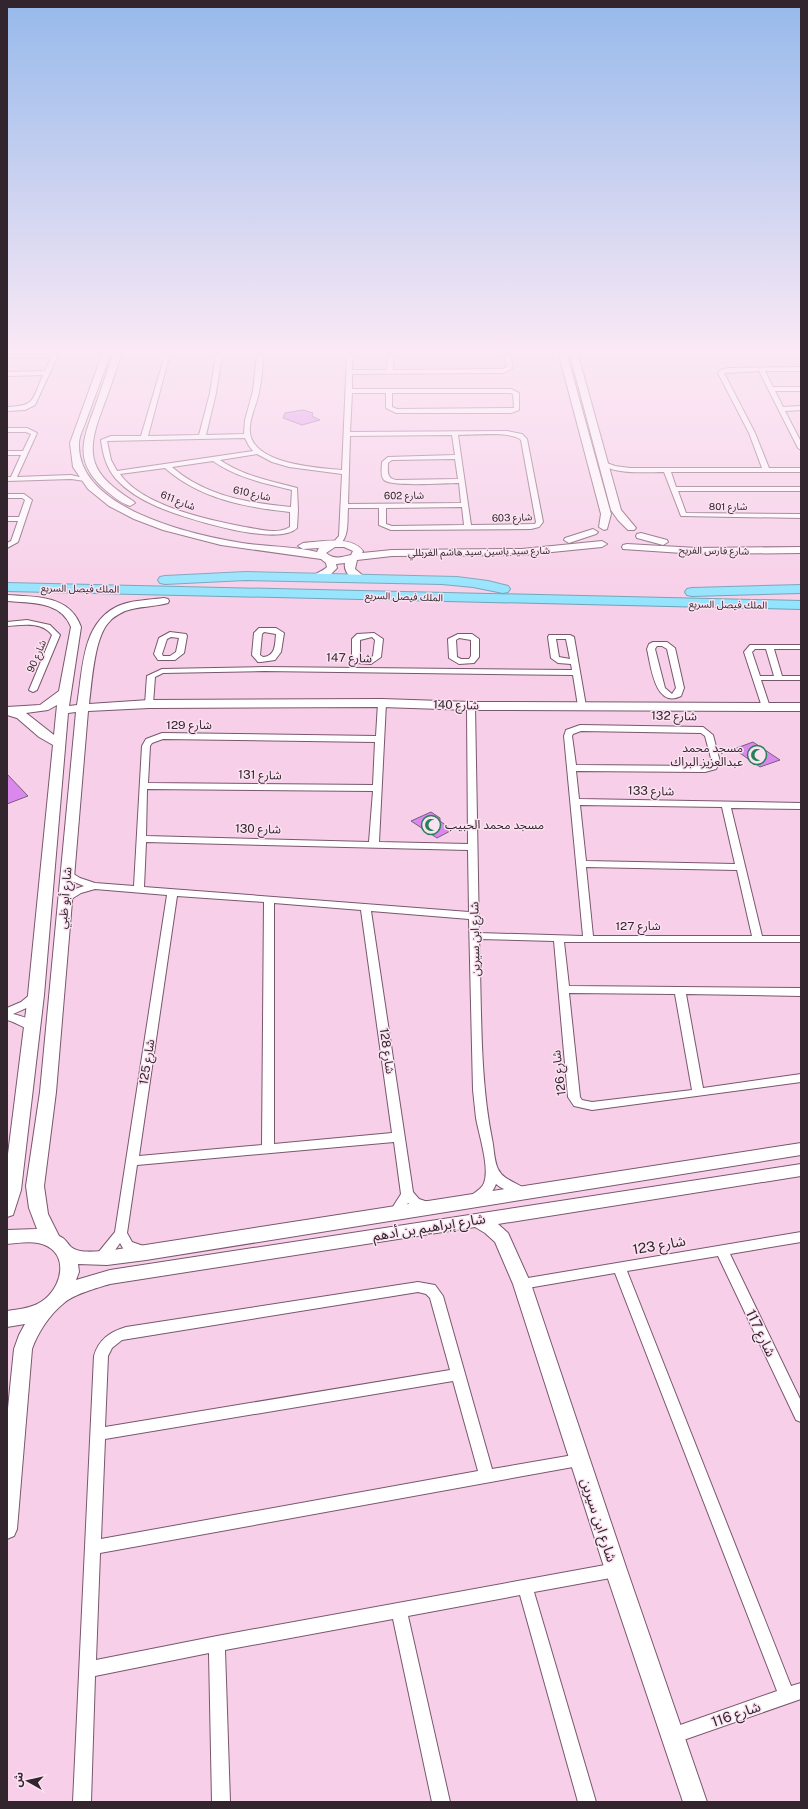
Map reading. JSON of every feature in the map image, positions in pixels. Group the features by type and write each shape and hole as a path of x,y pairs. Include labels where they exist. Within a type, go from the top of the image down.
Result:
{"highway":[{"name":"الملك فيصل السريع","path":"7,576 679,593 801,594"},
{"path":"161,580 216,577 362,579 469,582 503,589"},
{"name":"الملك فيصل السريع","path":"7,587 801,605"},
{"path":"679,593 801,589"},
{"path":"7,598 164,601 355,601 453,598"},
{"path":"753,605 801,609"}],"street":[{"path":"10,479 31,439"},
{"path":"75,439 74,456 78,468 85,479 101,495 117,506 142,519 171,530 230,544 324,557 339,561 354,553"},
{"path":"88,439 88,458 92,468 99,478 120,497 152,514 188,526 240,538 302,546 333,545 354,553"},
{"name":"شارع 611","path":"106,439 104,440 105,456 115,473 132,489 155,503 184,514 220,524 274,533 282,533 293,528 296,490 294,488 245,476 226,467 215,459"},
{"path":"248,439 250,444 259,452 292,466 346,472"},
{"path":"347,439 343,536 354,553"},
{"path":"456,439 468,528"},
{"name":"شارع 603","path":"382,506 383,525 388,528 537,526 540,522 523,439"},
{"path":"586,439 606,514 604,527 617,526 631,528"},
{"path":"594,532 594,539 614,546 638,543 641,536 640,533 631,528 618,514 598,439"},
{"path":"754,439 766,470"},
{"path":"74,443 87,443"},
{"path":"115,473 259,452"},
{"path":"7,453 25,453"},
{"path":"458,457 390,458 385,462 385,476 388,480 396,482 462,482"},
{"path":"604,464 618,469 630,470 801,470"},
{"name":"شارع 610","path":"167,466 187,482 214,494 254,505 295,510"},
{"path":"53,478 69,474 78,468"},
{"path":"608,478 616,473 630,470"},
{"name":"شارع 801","path":"667,471 683,516 801,516"},
{"path":"10,479 75,477 85,479"},
{"name":"شارع 801","path":"674,489 801,489"},
{"path":"7,496 22,496 29,499 14,542 7,546"},
{"name":"شارع 602","path":"344,506 464,504"},
{"path":"7,519 22,519"},
{"name":"شارع سيد ياسين سيد هاشم الغربللي","path":"354,553 528,546 561,542 594,532 604,527"},
{"path":"315,578 324,575 332,568 331,562 321,554 323,549 333,545 343,536"},
{"name":"شارع فارس الفريح","path":"641,536 661,542 681,544 801,543"},
{"name":"شارع سيد ياسين سيد هاشم الغربللي","path":"354,553 522,552 614,546"},
{"name":"شارع فارس الفريح","path":"614,546 697,551 801,550"},
{"path":"354,553 348,566 349,570 362,579"},
{"path":"7,598 40,601 56,605 67,611 75,620 87,626"},
{"name":"شارع أبو ظبي","path":"7,1210 12,1190 36,995 62,710 65,694 87,626 106,618 121,609 138,604 164,601"},
{"name":"شارع 90","path":"7,624 44,624 53,628 56,635 33,690"},
{"name":"شارع أبو ظبي","path":"52,1239 40,1219 35,1197 35,1186 48,1092 82,709 93,642 87,626"},
{"path":"656,644 664,644 671,648 680,688 673,702 661,688 651,649 652,646 656,644"},
{"path":"766,707 748,652 753,647 801,646"},
{"path":"769,647 779,678"},
{"path":"172,658 173,670"},
{"path":"264,669 266,660"},
{"path":"464,662 464,671"},
{"path":"574,662 582,706"},
{"name":"شارع 147","path":"150,704 151,676 158,671 366,666 464,671 576,674"},
{"path":"756,678 801,678"},
{"path":"7,711 45,707 54,703 65,694 69,702 82,709"},
{"name":"شارع 140","path":"85,695 94,701 110,705"},
{"name":"شارع 140","path":"62,710 110,705 150,704 382,703 472,706 582,706 673,702 800,708"},
{"path":"374,845 376,788 382,703"},
{"name":"شارع ابن سيرين","path":"472,706 474,936 479,1090 482,1118 492,1172 490,1185 485,1191 472,1200"},
{"path":"62,710 74,719 81,729"},
{"path":"7,711 21,715 43,734 60,744"},
{"name":"شارع 132","path":"571,768 705,769 713,767 716,762 709,735 703,730 580,728 571,730 568,734 571,768 575,802 588,939"},
{"name":"شارع 129","path":"139,888 143,786 147,743 157,737 380,739"},
{"name":"شارع 131","path":"143,786 376,788"},
{"name":"شارع 133","path":"575,802 801,806"},
{"path":"726,805 758,939"},
{"name":"شارع 130","path":"141,839 474,847"},
{"path":"581,864 741,867"},
{"path":"67,873 77,880 94,886 139,888 474,916"},
{"path":"65,900 78,891 94,886"},
{"name":"شارع 125","path":"102,1258 120,1233 172,891"},
{"path":"268,1149 269,900"},
{"name":"شارع 128","path":"366,908 407,1194"},
{"name":"شارع 127","path":"474,936 588,939 801,939"},
{"name":"شارع 126","path":"559,938 574,1096 578,1103 592,1106 801,1078"},
{"path":"564,989 801,992"},
{"path":"680,990 698,1093"},
{"path":"7,1012 25,1005 36,995"},
{"path":"7,1016 21,1020 32,1026"},
{"path":"24,1095 28,1098 39,1098 48,1092"},
{"path":"132,1161 399,1137"},
{"name":"شارع إبراهيم بن أدهم","path":"68,1254 88,1259 146,1253 472,1200 801,1149"},
{"name":"شارع إبراهيم بن أدهم","path":"7,1319 30,1315 84,1285 110,1277 801,1170"},
{"path":"492,1172 504,1184 522,1193"},
{"path":"395,1213 407,1194 415,1202 431,1207"},
{"path":"502,1238 508,1227 520,1213"},
{"name":"شارع ابن سيرين","path":"477,1220 491,1228 502,1238 522,1284 579,1460 695,1802"},
{"path":"120,1233 128,1246 146,1253"},
{"path":"7,1237 23,1234 38,1235 52,1239 68,1254 71,1271 68,1284 53,1301 28,1335 23,1349 7,1529"},
{"name":"شارع 123","path":"522,1284 801,1237"},
{"name":"شارع 117","path":"722,1251 801,1416"},
{"path":"619,1268 794,1694"},
{"path":"82,1802 102,1351 111,1339 126,1333 418,1287 426,1287 433,1291 436,1296 488,1476"},
{"path":"98,1434 458,1374"},
{"path":"93,1547 579,1460"},
{"path":"88,1670 217,1644 616,1570"},
{"path":"525,1587 587,1802"},
{"path":"399,1611 441,1802"},
{"path":"217,1644 221,1802"},
{"name":"شارع 116","path":"672,1736 794,1694"}],"building":[{"name":"مسجد محمد عبدالعزيز البراك","path":"753,742 780,760 760,767 734,749"},
{"path":"7,774 28,796 7,804"},
{"name":"مسجد محمد الحبيب","path":"431,812 440,818 440,821 452,830 437,838 411,821"}],"place":[{"name":"مسجد محمد عبدالعزيز البراك","path":"757,755"},
{"name":"مسجد محمد الحبيب","path":"431,825"}]}
